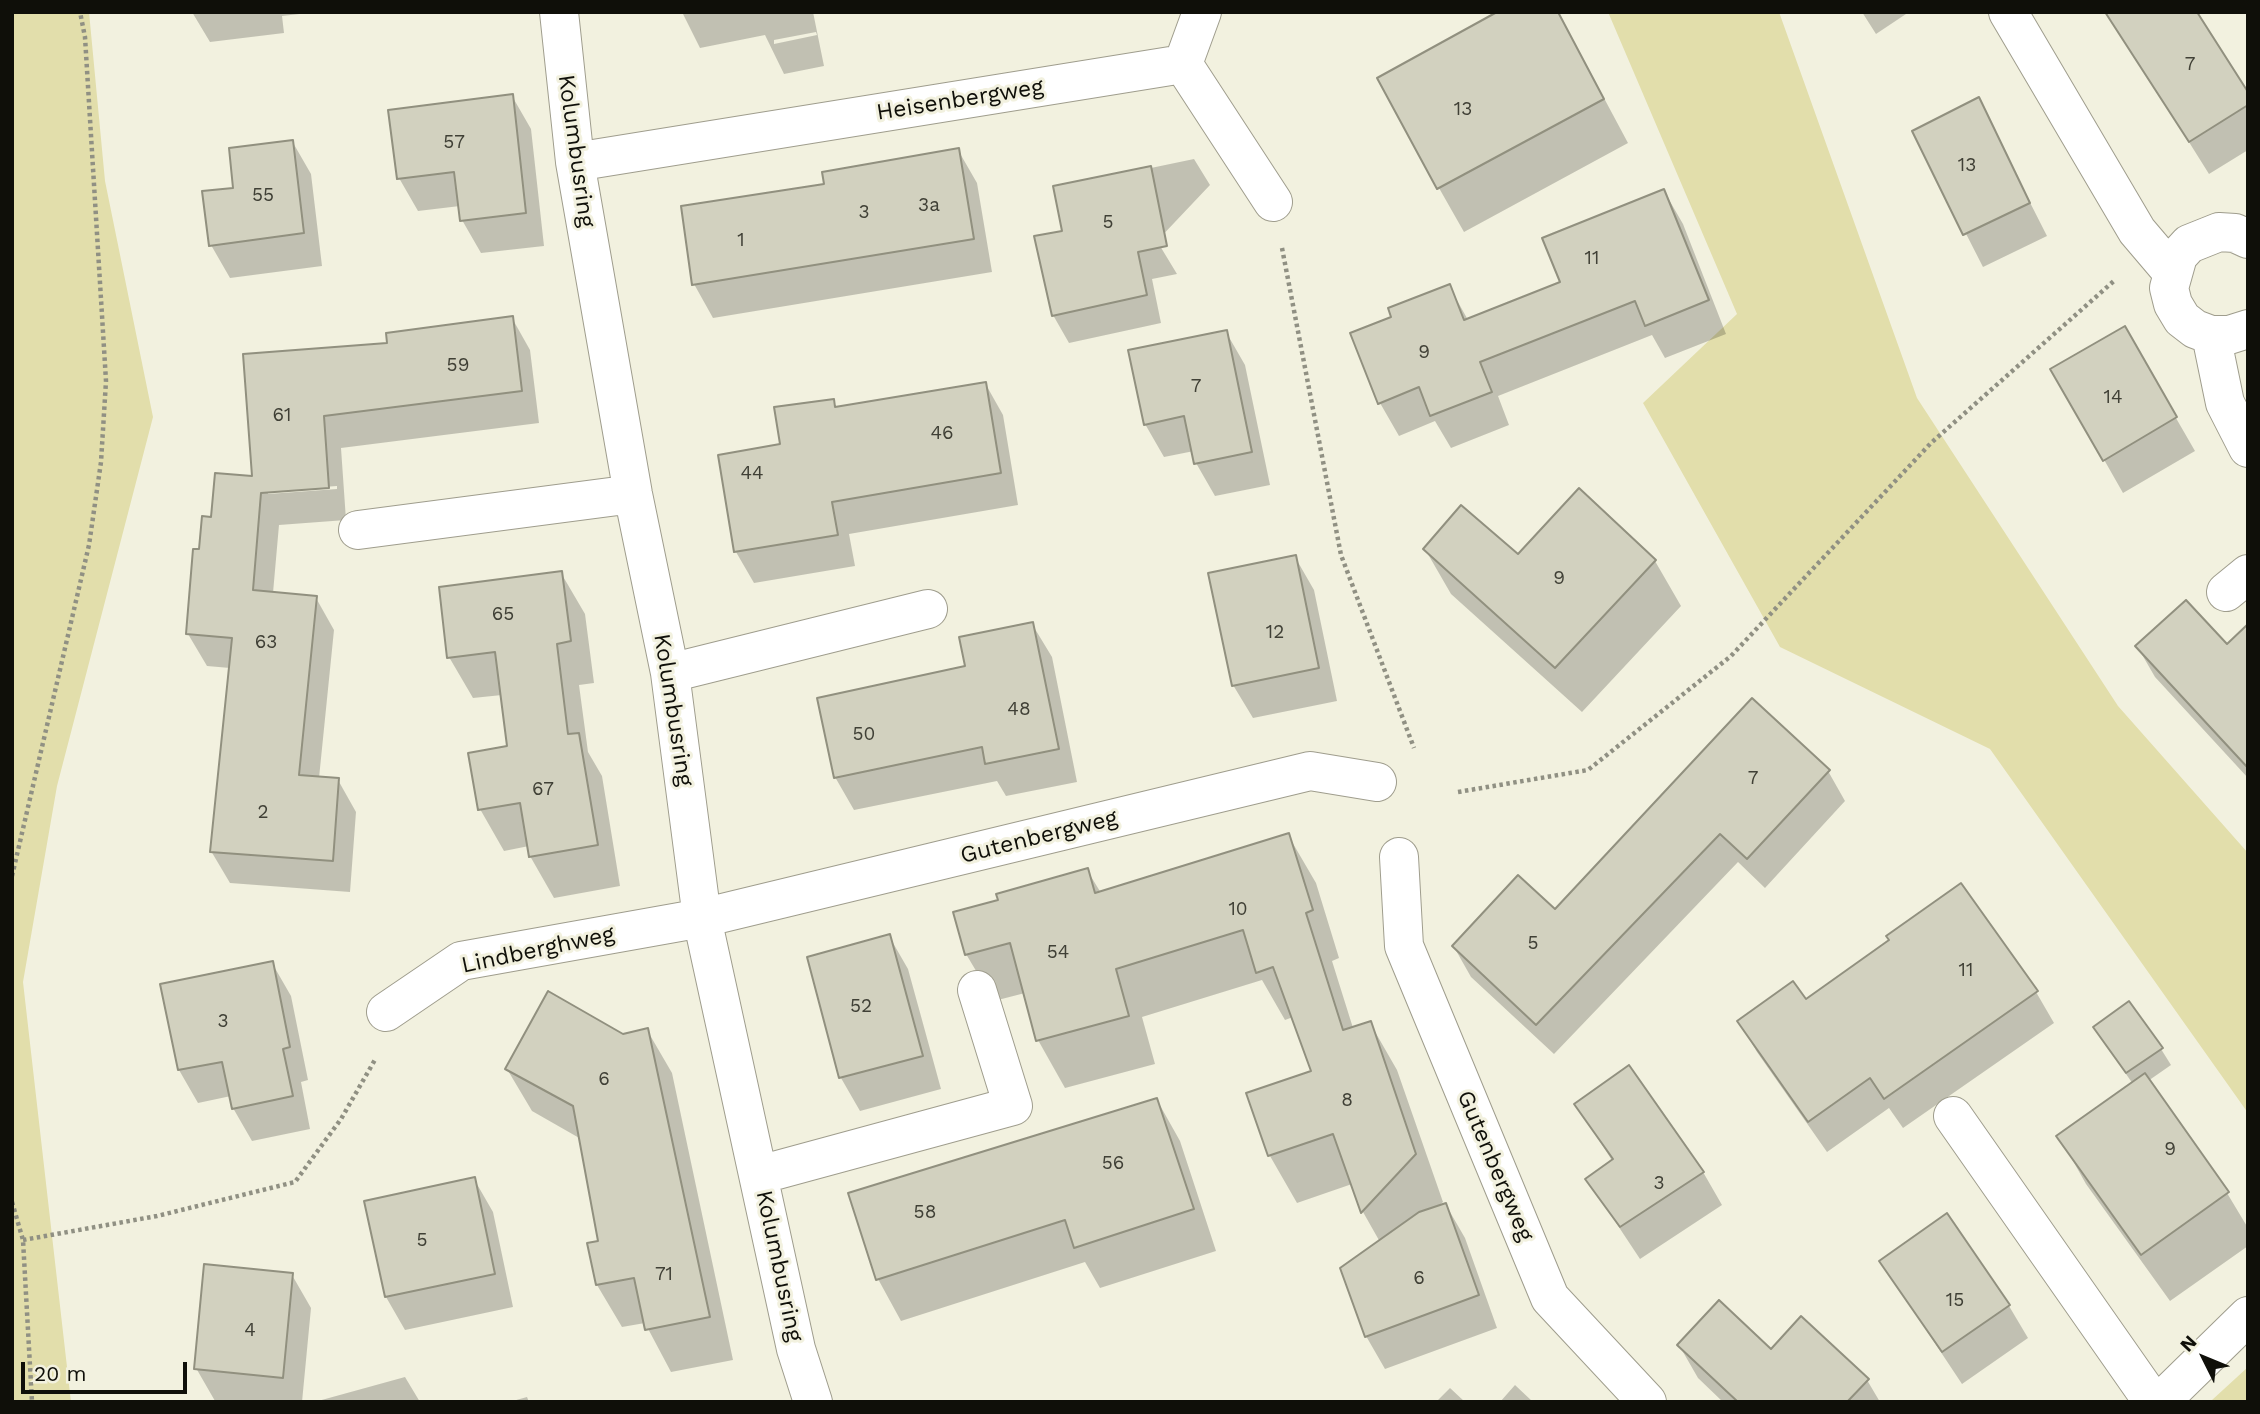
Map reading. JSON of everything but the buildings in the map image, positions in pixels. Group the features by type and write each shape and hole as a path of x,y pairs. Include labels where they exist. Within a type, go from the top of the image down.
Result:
{"street":[{"name":"Kolumbusring","path":"559,12 575,162 632,494 670,673 702,918 796,1349 813,1402"},
{"path":"1202,12 1183,64 1273,202"},
{"path":"2008,12 2137,231 2171,271"},
{"name":"Heisenbergweg","path":"575,162 1183,64"},
{"path":"2244,229 2219,232 2196,240 2178,256 2171,271 2169,288 2178,312 2195,329 2229,332 2225,403 2248,448"},
{"path":"358,530 632,494"},
{"path":"670,673 928,609"},
{"name":"Gutenbergweg","path":"702,918 1310,771 1377,782"},
{"name":"Gutenbergweg","path":"1399,857 1404,946 1550,1298 1647,1402"},
{"name":"Lindberghweg","path":"386,1012 461,961 702,918"},
{"path":"759,1175 1013,1106 977,990"},
{"path":"1953,1116 2153,1402"},
{"path":"2160,1402 2248,1316"}],"path":[{"path":"12,876 89,545 101,463 106,381 85,37 80,12"},
{"path":"1273,202 1341,555 1415,751"},
{"path":"1458,792 1588,770 1731,656 1931,443 2115,280 2171,271"},
{"path":"23,1240 157,1216 295,1182 341,1119 377,1056 386,1012"},
{"path":"12,1202 23,1240 32,1402"}],"shaded area":[{"path":"12,12 89,12 105,181 153,417 57,786 23,982 71,1402 12,1402"},
{"path":"1608,12 1779,12 1917,398 2118,706 2248,853 2248,1113 1990,749 1780,647 1643,403 1737,314"},
{"path":"2248,1367 2248,1402 2213,1402 2212,1400"}]}
